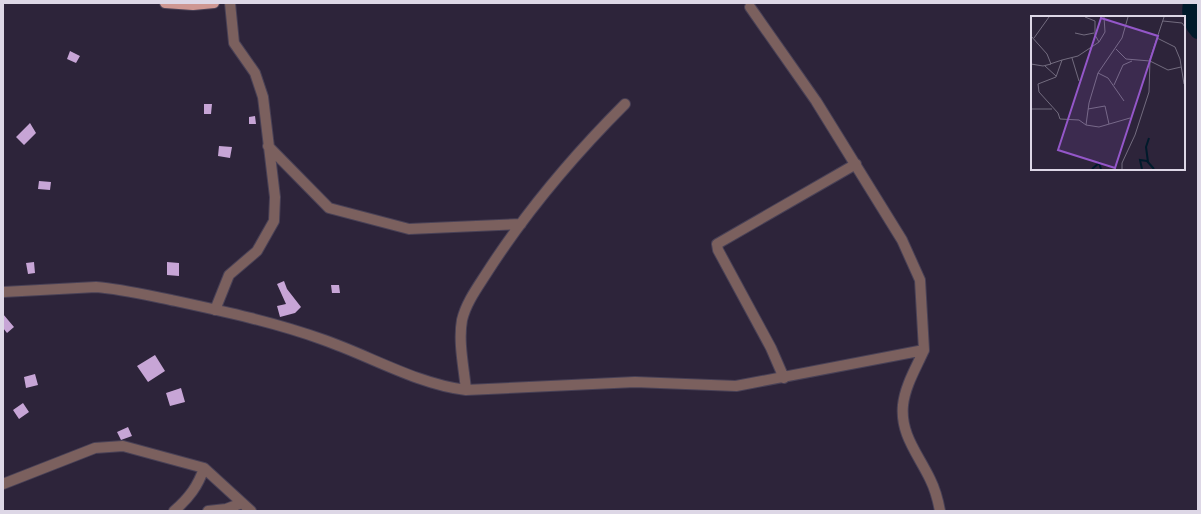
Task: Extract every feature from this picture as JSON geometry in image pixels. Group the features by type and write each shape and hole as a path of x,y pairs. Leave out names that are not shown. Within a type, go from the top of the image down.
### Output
{"main road":[{"path":"165,3 193,5 214,3"}],"street":[{"path":"215,310 229,275 257,251 274,221 275,197 263,97 254,73 234,43 230,3"},
{"path":"750,7 816,101 856,164 902,240 916,269 922,294 924,350 907,387 903,404 903,423 907,438 931,479 940,511"},
{"path":"466,390 462,347 462,320 473,294 497,256 522,224 594,135 625,104"},
{"path":"268,146 329,208 409,228 522,224"},
{"path":"784,378 771,348 718,250 717,244 856,164"},
{"path":"3,292 96,287 111,288 215,310 262,321 322,339 425,381 446,388 466,390 557,384 635,382 736,386 924,350"},
{"path":"3,484 95,448 123,446 204,468 251,511"},
{"path":"174,511 187,500 194,490 204,468"},
{"path":"208,511 226,509 242,503"}],"building":[{"path":"70,51 80,56 76,63 67,59"},
{"path":"204,104 212,104 211,114 204,114"},
{"path":"255,116 256,124 249,124 249,117"},
{"path":"30,123 36,133 24,145 16,137"},
{"path":"219,146 232,147 230,158 218,156"},
{"path":"39,181 51,182 50,190 38,189"},
{"path":"34,262 35,273 28,274 26,263"},
{"path":"167,262 179,263 179,276 167,275"},
{"path":"284,281 287,289 301,307 295,313 280,317 277,306 286,304 277,284"},
{"path":"331,285 339,285 340,293 332,293"},
{"path":"3,314 14,327 7,333 3,328"},
{"path":"155,355 165,371 148,382 137,366"},
{"path":"35,374 38,385 26,388 24,377"},
{"path":"181,388 185,402 170,406 166,393"},
{"path":"23,403 29,412 19,419 13,410"},
{"path":"128,427 132,436 121,440 117,432"}],"waterway":[{"path":"1191,3 1191,18 1193,25 1198,31"}]}
